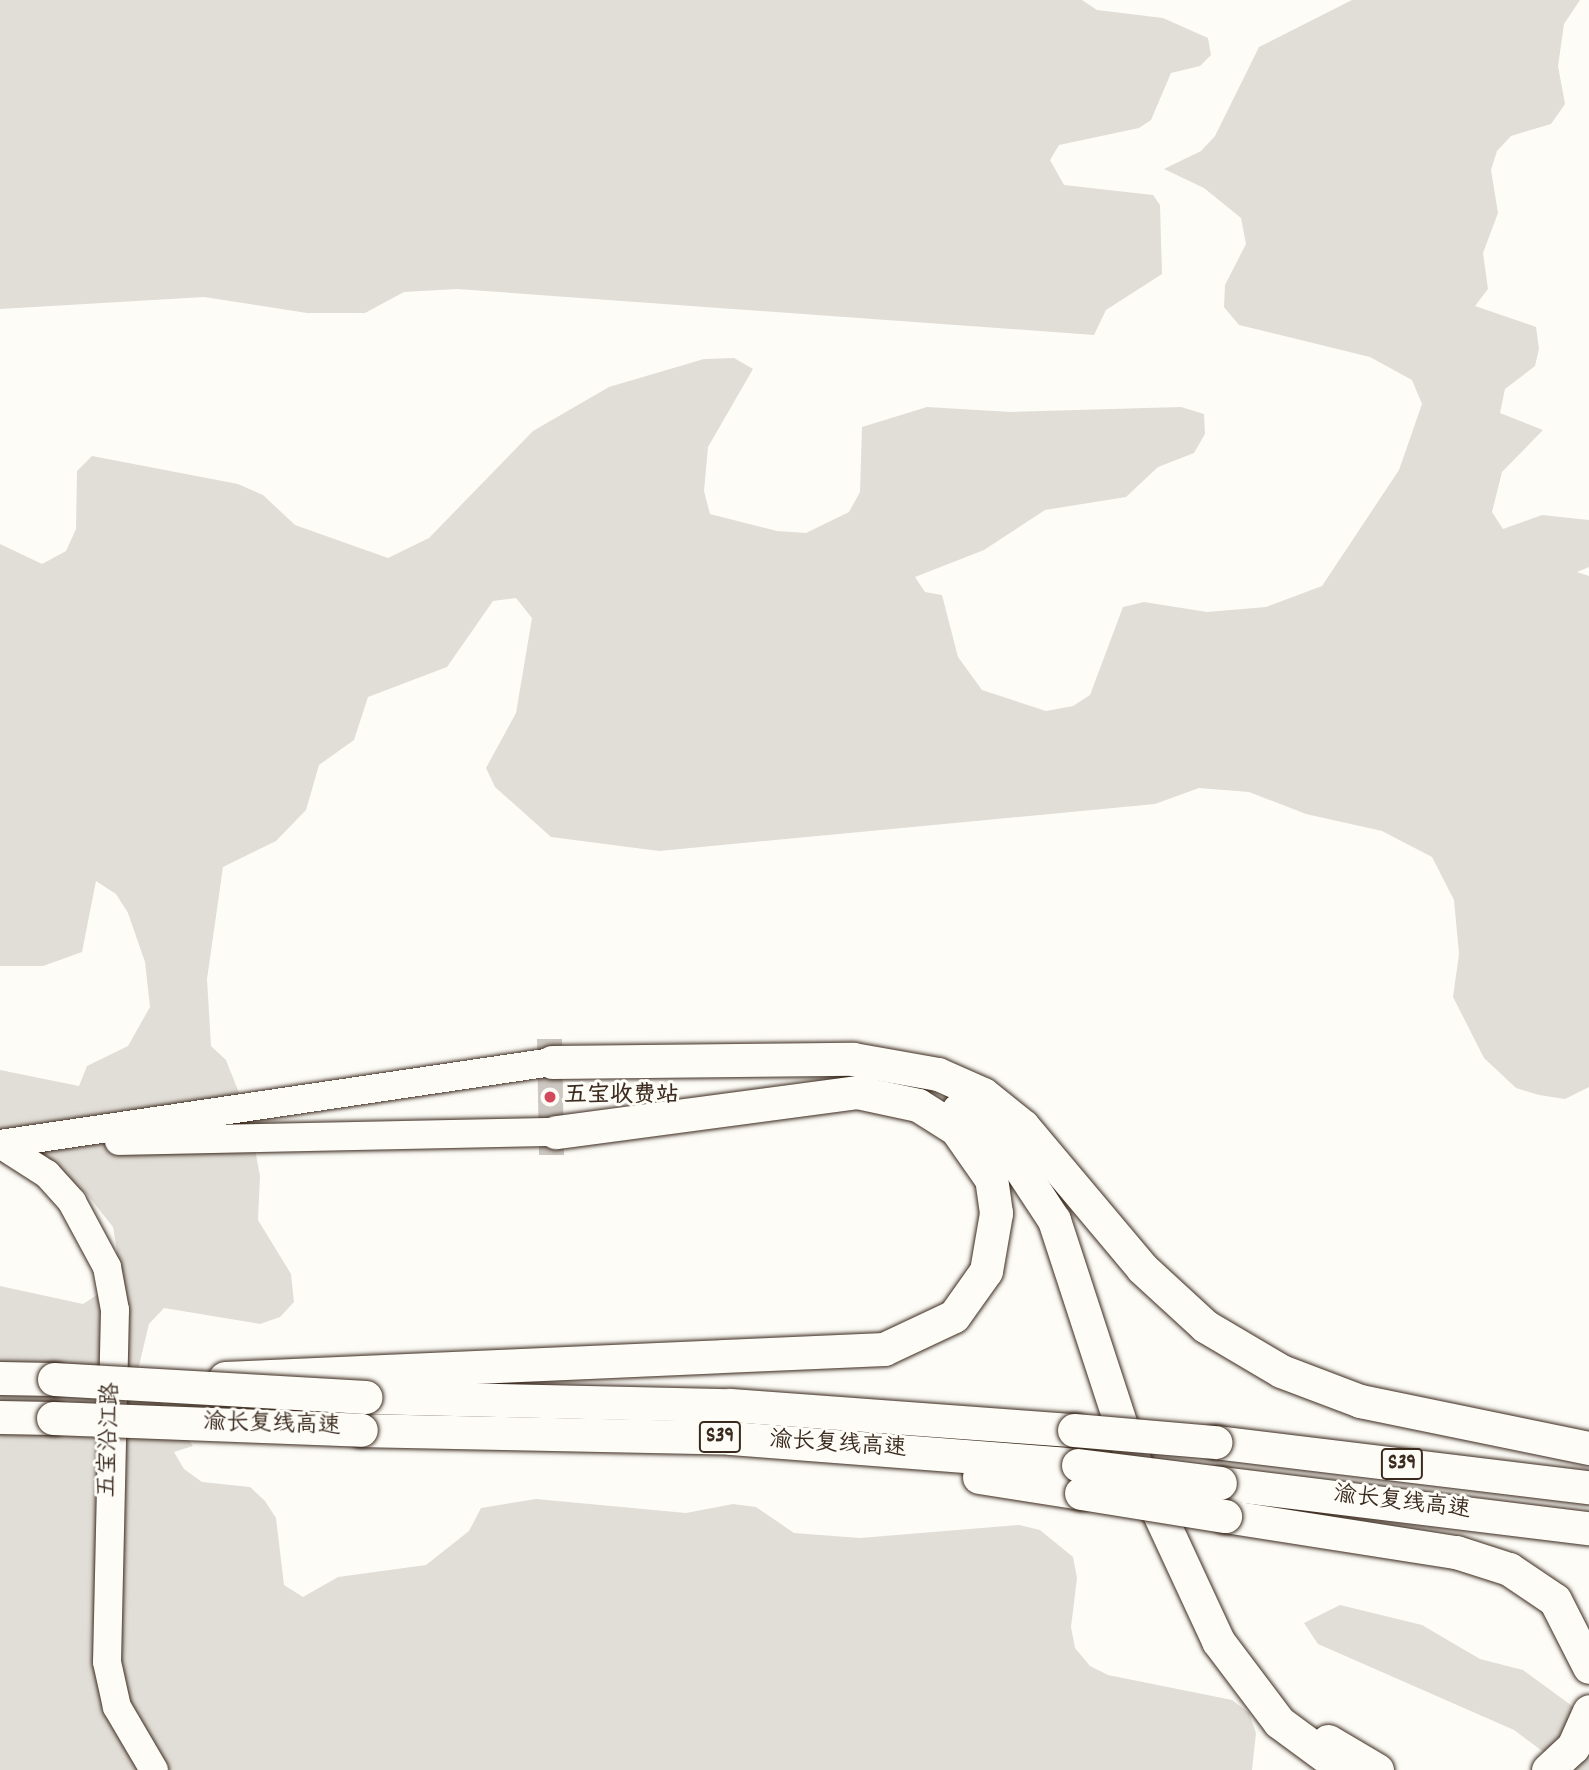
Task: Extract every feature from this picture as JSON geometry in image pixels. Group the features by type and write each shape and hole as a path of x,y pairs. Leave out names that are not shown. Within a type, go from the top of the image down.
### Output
{"highway":[{"path":"552,1062 853,1059 938,1074 983,1094 1023,1126 1142,1268 1205,1326 1281,1371 1360,1401 1589,1448"},
{"path":"938,1074 1014,1134 1045,1172 1067,1216 1144,1451 1231,1634 1288,1709 1377,1770"},
{"path":"556,1132 857,1092 923,1096 969,1115 1034,1180 1054,1220 1129,1448 1218,1642 1279,1722 1345,1770"},
{"path":"366,1382 825,1355 884,1349 931,1331 954,1316 986,1271 996,1213 991,1179 976,1150 938,1114 857,1092"},
{"name":"渝长复线高速","path":"0,1378 366,1382 730,1405 1215,1442 1589,1487"},
{"name":"渝长复线高速","path":"0,1417 361,1430 731,1438 1080,1479 1220,1483 1589,1528"},
{"path":"1080,1479 1225,1516 1456,1552 1509,1569 1555,1600 1589,1667"},
{"path":"1548,1770 1573,1746 1589,1711"}],"main road":[{"path":"0,1144 552,1062"},
{"path":"0,1144 556,1132"},
{"name":"五宝沿江路","path":"0,1144 47,1174 72,1202 107,1267 115,1310 107,1662 117,1707 154,1770"}],"shaded area":[{"path":"0,0 1082,0 1097,10 1163,18 1208,38 1211,55 1200,66 1171,73 1151,120 1139,128 1059,145 1050,160 1064,185 1153,195 1160,205 1162,274 1106,310 1094,335 457,289 404,292 365,313 307,313 204,297 0,309"},
{"path":"1352,0 1580,0 1564,24 1558,66 1565,104 1551,124 1511,136 1497,151 1491,170 1498,213 1483,253 1488,289 1475,306 1536,327 1539,349 1535,366 1505,389 1500,413 1543,430 1502,472 1492,512 1503,529 1542,515 1589,520 1589,567 1577,572 1589,576 1589,1087 1565,1099 1539,1095 1516,1088 1484,1058 1453,997 1459,954 1454,900 1432,857 1382,831 1306,814 1249,792 1199,788 1155,804 659,851 551,837 495,787 486,768 516,713 532,618 516,598 493,601 447,667 368,697 354,740 319,765 306,810 276,841 223,867 207,979 211,1046 226,1060 249,1118 260,1176 258,1220 291,1274 294,1302 280,1317 260,1324 164,1308 149,1324 138,1370 193,1446 174,1452 184,1469 202,1482 250,1487 265,1501 276,1518 284,1585 303,1597 338,1577 426,1565 469,1531 481,1508 536,1499 686,1513 733,1504 756,1507 794,1533 860,1538 1019,1525 1040,1530 1073,1557 1077,1578 1071,1627 1075,1648 1090,1666 1108,1675 1232,1700 1249,1713 1256,1733 1252,1770 0,1770 0,1286 83,1304 100,1293 117,1251 113,1227 86,1193 65,1180 0,1162 0,1070 79,1086 87,1066 128,1046 150,1007 145,962 128,913 116,894 96,881 82,952 43,966 0,966 0,544 42,564 66,551 76,529 77,471 92,456 238,484 263,495 295,525 388,558 429,538 533,431 609,387 704,359 734,358 753,369 708,447 704,491 710,514 777,531 806,533 849,512 860,492 862,427 927,407 1011,412 1181,407 1204,414 1205,434 1194,453 1158,467 1126,497 1045,510 984,550 915,577 925,592 942,595 958,657 982,690 1046,711 1073,706 1090,695 1123,607 1144,602 1207,612 1266,607 1322,586 1399,470 1422,404 1412,380 1370,357 1239,325 1224,307 1225,285 1246,244 1241,218 1204,188 1164,169 1201,151 1215,136 1259,47"},
{"path":"1340,1605 1422,1625 1480,1659 1523,1670 1575,1708 1589,1734 1589,1770 1547,1770 1549,1756 1514,1730 1318,1644 1304,1623"}],"building":[{"name":"五宝收费站","path":"537,1039 562,1039 564,1155 539,1155"}],"place":[{"name":"五宝收费站","path":"550,1097"}]}
